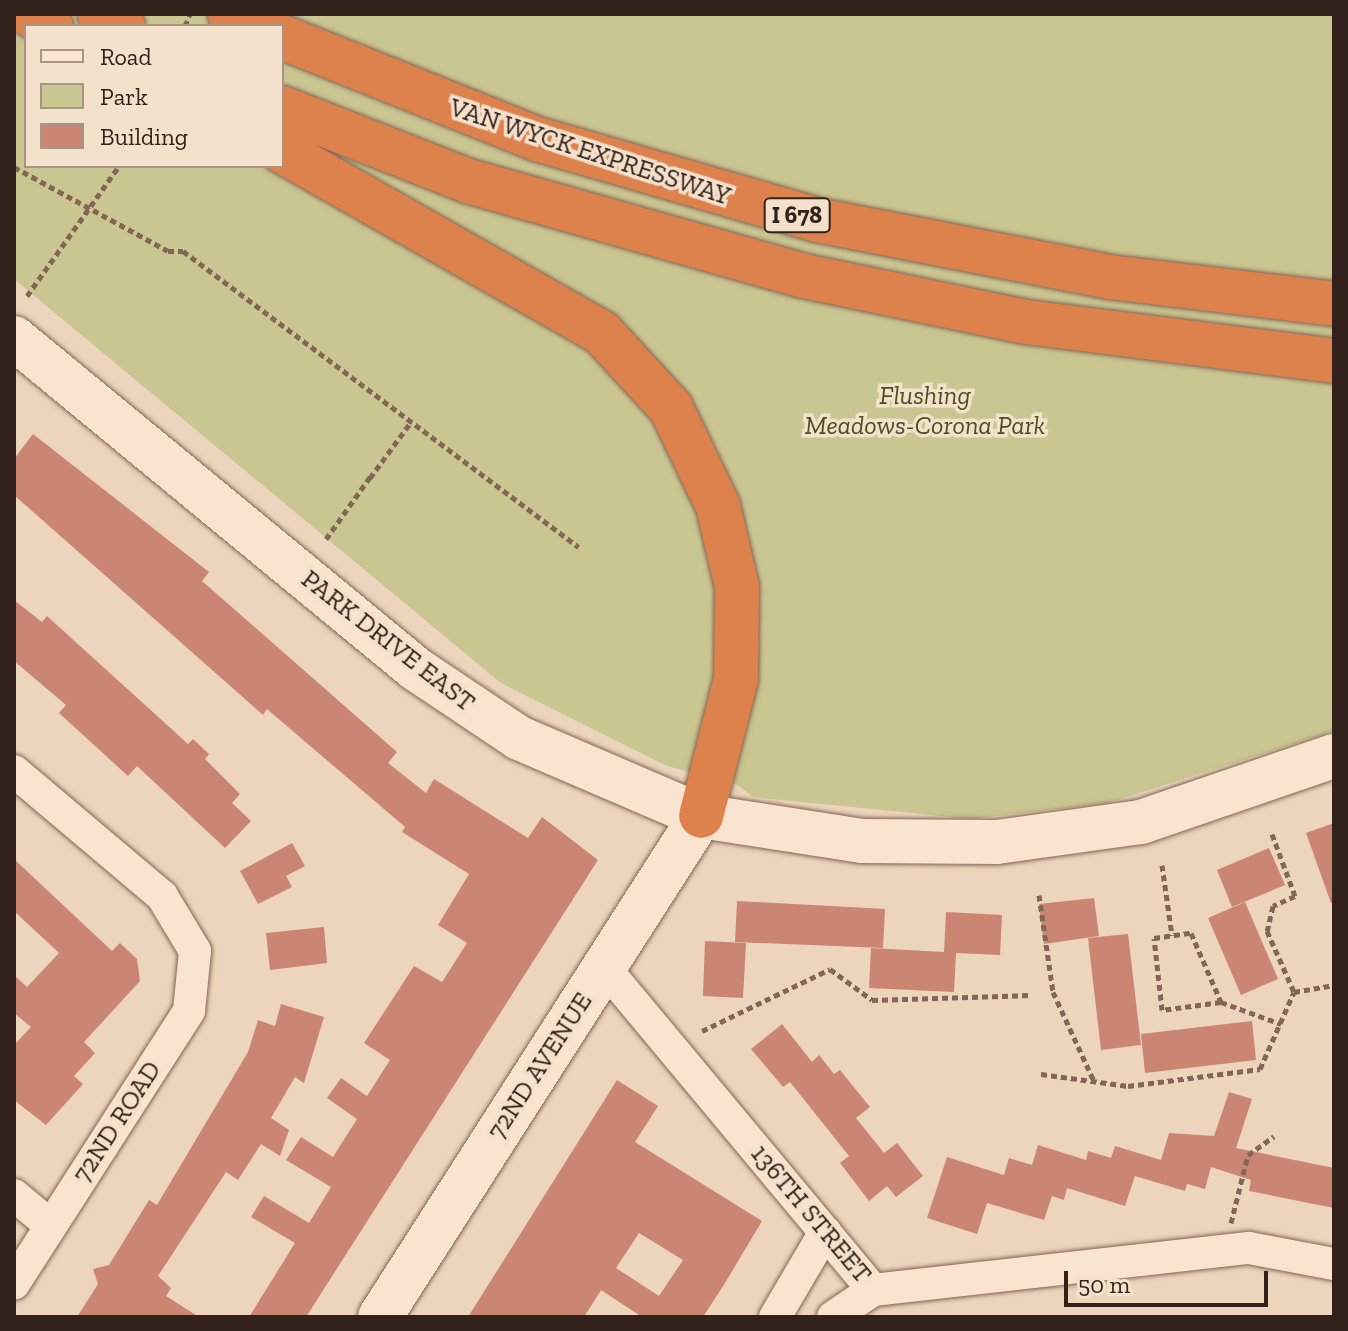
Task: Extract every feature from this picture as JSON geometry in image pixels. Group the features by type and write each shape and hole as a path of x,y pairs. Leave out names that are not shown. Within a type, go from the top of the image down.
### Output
{"highway":[{"path":"29,14 47,24"},
{"path":"100,14 119,24"},
{"path":"230,14 252,24"},
{"name":"VAN WYCK EXPRESSWAY","path":"284,38 537,139 817,220 1109,277 1334,304"},
{"name":"I 678","path":"284,109 468,181 804,276 1027,322 1334,361"},
{"path":"284,152 579,317 650,379 671,408 718,506 737,587 736,679 701,816"}],"street":[{"name":"PARK DRIVE EAST","path":"14,338 416,669 519,738 701,816 862,841 997,842 1141,822 1334,756"},
{"name":"72ND ROAD","path":"14,771 162,896 195,951 189,1011 14,1284"},
{"name":"72ND AVENUE","path":"380,1317 701,816"},
{"name":"136TH STREET","path":"604,967 873,1290 1249,1248 1334,1264"},
{"path":"14,1195 51,1226"},
{"path":"775,1317 825,1232"},
{"path":"833,1317 873,1290"}],"path":[{"path":"14,167 168,251 183,251 578,547"},
{"path":"27,296 111,184 118,168"},
{"path":"326,539 411,422"},
{"path":"1041,1074 1128,1086 1260,1069 1294,992 1267,931 1273,906 1295,896 1272,834"},
{"path":"1162,865 1172,935"},
{"path":"1039,895 1053,992 1094,1081"},
{"path":"1221,1002 1191,933 1154,938 1162,1010 1221,1002 1281,1024"},
{"path":"702,1031 830,969 872,1000 1030,995"},
{"path":"1294,992 1334,985"},
{"path":"1231,1224 1248,1155 1274,1136"}],"green space":[{"name":"Flushing Meadows-Corona Park","path":"14,14 1334,14 1334,731 1108,803 971,819 753,797 736,784 667,766 501,683 14,279"}],"building":[{"path":"33,434 209,572 202,581 397,752 388,763 426,793 434,779 528,838 542,817 598,860 306,1317 249,1317 295,1243 251,1217 264,1196 309,1223 331,1187 286,1160 301,1137 333,1157 357,1119 327,1098 341,1078 367,1096 390,1060 364,1043 414,966 442,982 467,943 438,925 469,874 402,832 405,827 267,709 263,715 14,495 14,459"},
{"path":"14,600 42,622 47,616 188,744 193,739 209,754 205,759 240,794 232,803 251,821 225,848 137,766 128,776 59,713 66,705 14,661"},
{"path":"1334,823 1334,903 1331,903 1306,833"},
{"path":"292,843 305,866 286,876 292,887 258,904 240,871"},
{"path":"1269,848 1285,885 1232,907 1217,870"},
{"path":"14,859 112,951 120,943 137,959 140,981 84,1042 95,1053 74,1076 83,1084 46,1125 14,1100 14,1045 31,1027 14,1013 14,975 27,987 59,953 14,911"},
{"path":"1094,898 1099,936 1044,944 1039,904"},
{"path":"737,901 885,909 883,948 735,942"},
{"path":"1245,902 1278,979 1241,995 1208,918"},
{"path":"946,912 1002,915 1000,955 956,953 954,992 869,988 871,948 944,952"},
{"path":"324,927 327,963 270,970 266,933"},
{"path":"1128,934 1141,1045 1101,1050 1088,938"},
{"path":"705,941 746,943 743,998 703,996"},
{"path":"281,1004 324,1017 304,1083 295,1077 271,1118 289,1130 280,1156 261,1144 238,1180 226,1172 158,1276 171,1288 166,1296 199,1317 77,1317 98,1284 93,1269 109,1265 149,1200 157,1205 248,1052 258,1020 275,1026"},
{"path":"1252,1021 1256,1060 1145,1073 1141,1034"},
{"path":"782,1024 812,1062 819,1055 834,1074 840,1070 870,1107 856,1118 884,1153 897,1143 923,1176 896,1197 887,1186 869,1201 840,1163 849,1156 790,1082 783,1087 751,1049"},
{"path":"617,1080 658,1106 635,1142 762,1221 703,1317 642,1317 601,1290 584,1317 468,1317","holes":["639,1233 683,1260 659,1296 616,1268"]},
{"path":"1229,1092 1252,1099 1236,1148 1334,1168 1334,1208 1249,1191 1251,1180 1211,1167 1205,1189 1187,1184 1185,1191 1135,1176 1125,1206 1067,1188 1064,1200 1052,1196 1044,1220 987,1203 977,1234 927,1218 947,1157 1004,1175 1009,1158 1032,1165 1038,1145 1086,1160 1088,1151 1111,1158 1115,1146 1161,1160 1169,1133 1214,1136"}]}
